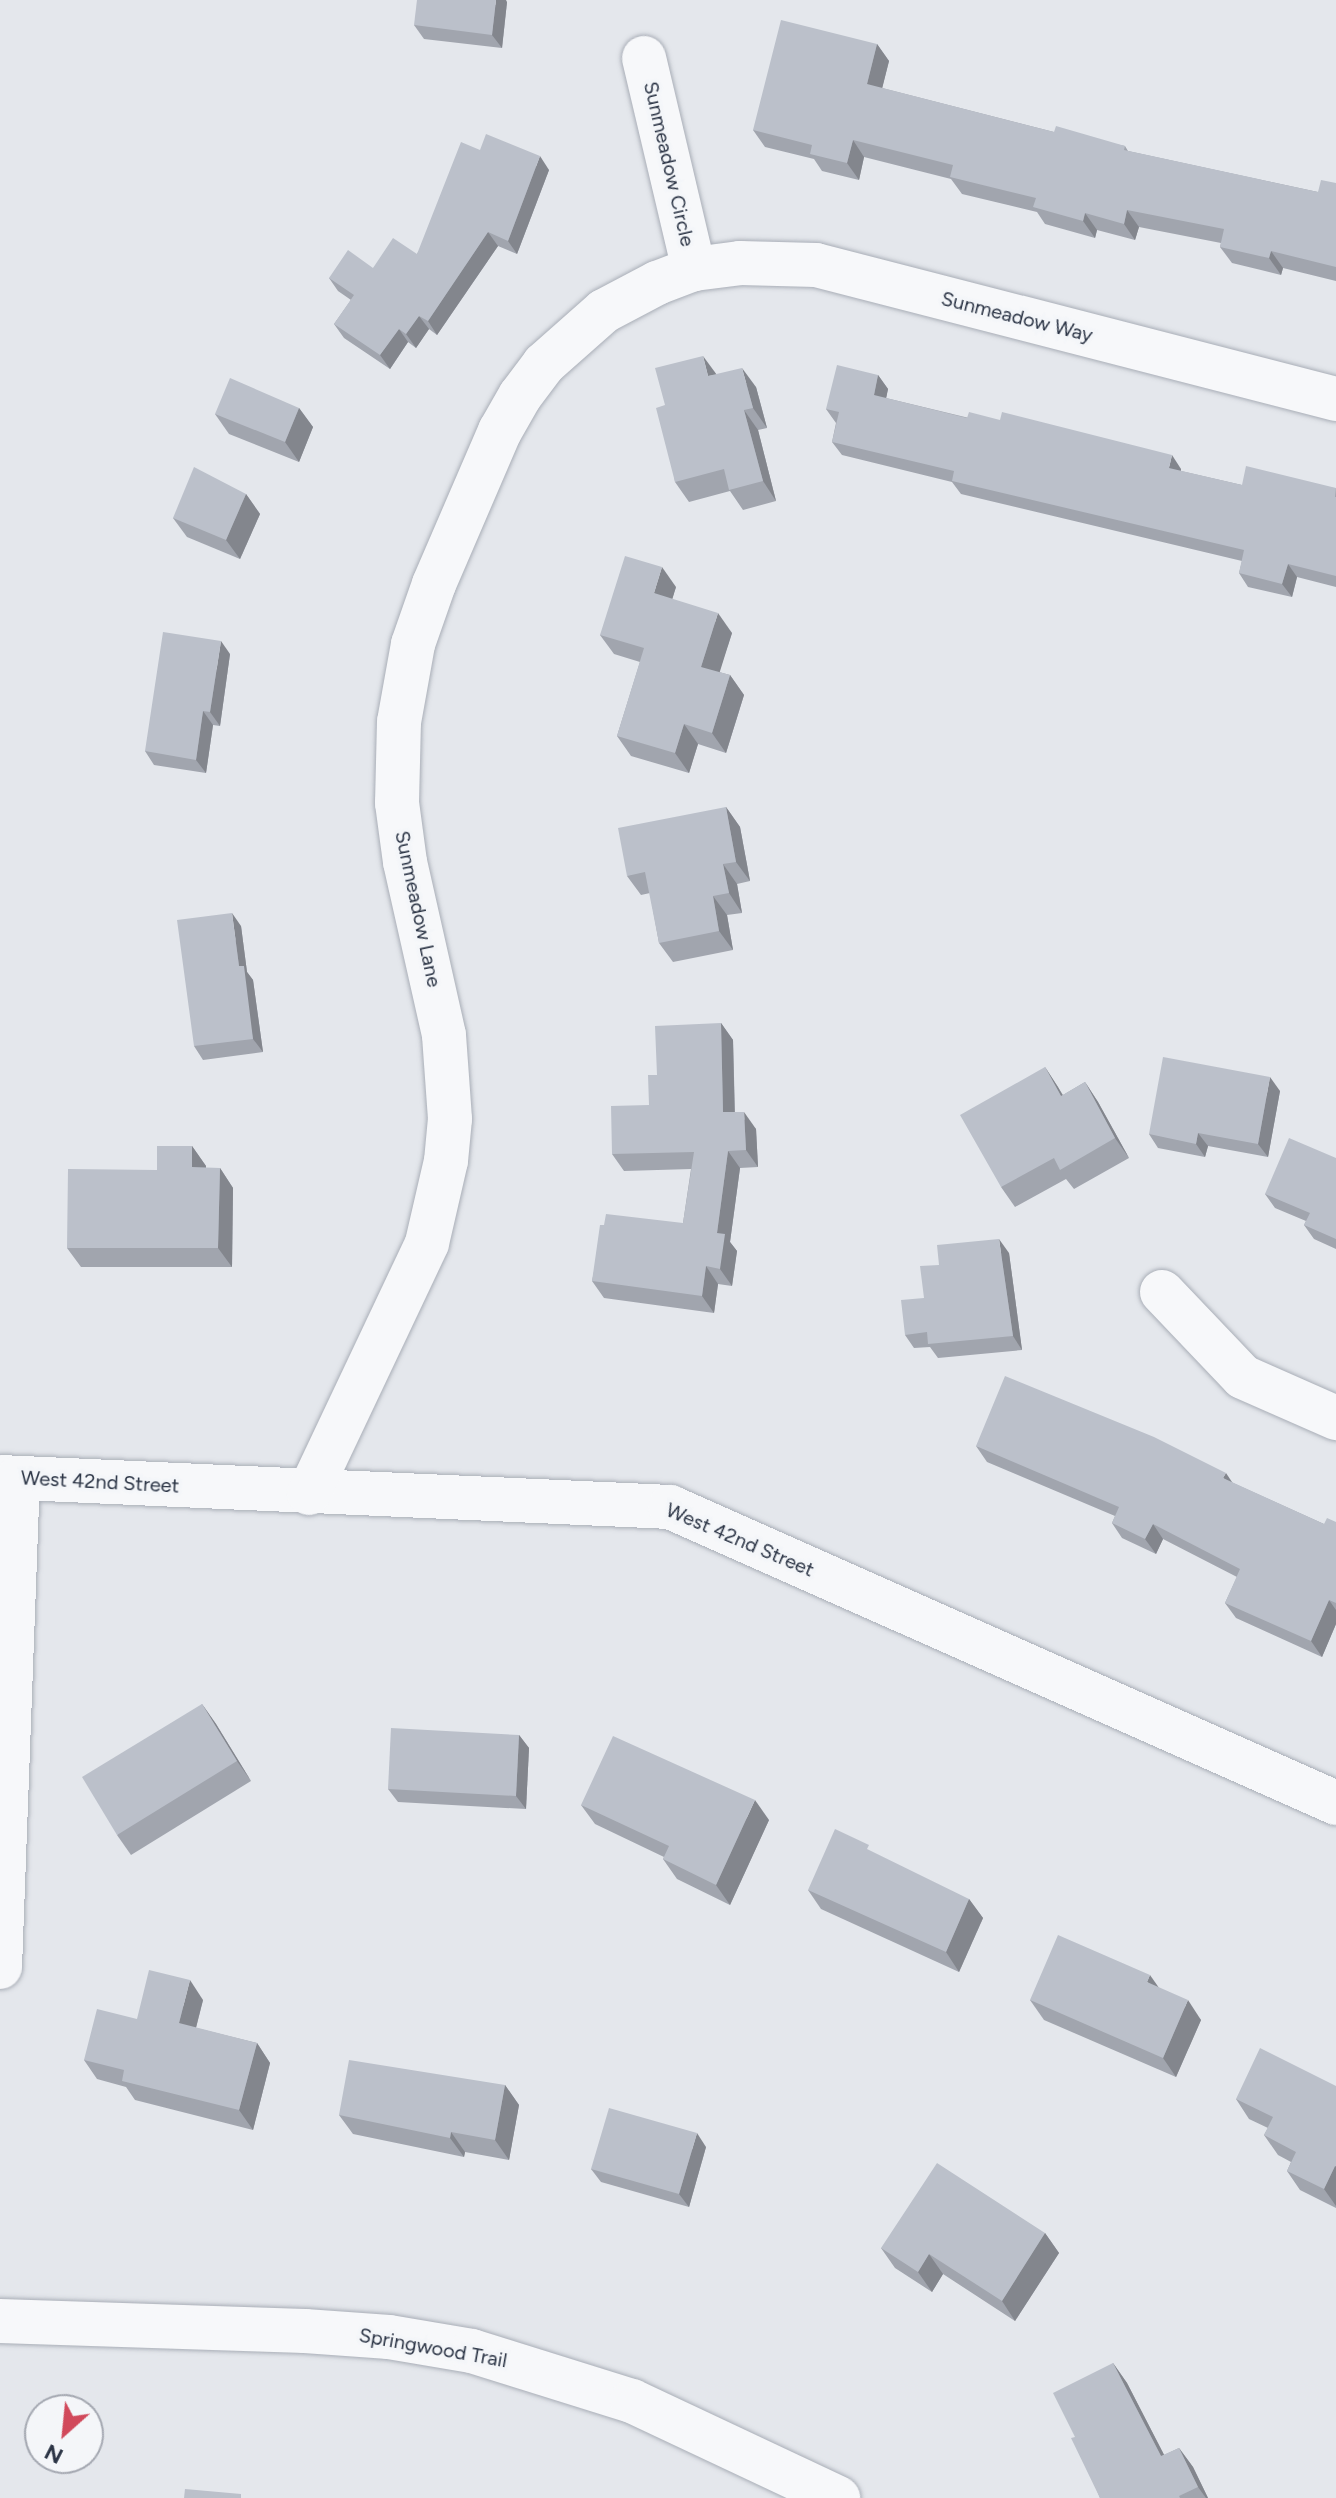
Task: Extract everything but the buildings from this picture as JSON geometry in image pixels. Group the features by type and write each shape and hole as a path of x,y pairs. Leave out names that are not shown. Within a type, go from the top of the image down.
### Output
{"street":[{"name":"Sunmeadow Circle","path":"644,58 694,269"},
{"name":"Sunmeadow Way","path":"694,269 740,263 816,265 1336,399"},
{"name":"Sunmeadow Lane","path":"309,1493 427,1243 446,1161 450,1119 444,1035 405,862 397,803 399,722 413,644 434,584 488,459 510,413 532,380 572,335 604,311 657,283 694,269"},
{"path":"1162,1292 1243,1377 1336,1418"},
{"name":"West 42nd Street","path":"9,1478 670,1507 1336,1803"},
{"path":"0,1967 9,1478"},
{"name":"Springwood Trail","path":"0,2321 305,2331 389,2337 472,2351 632,2401 838,2498"}]}
